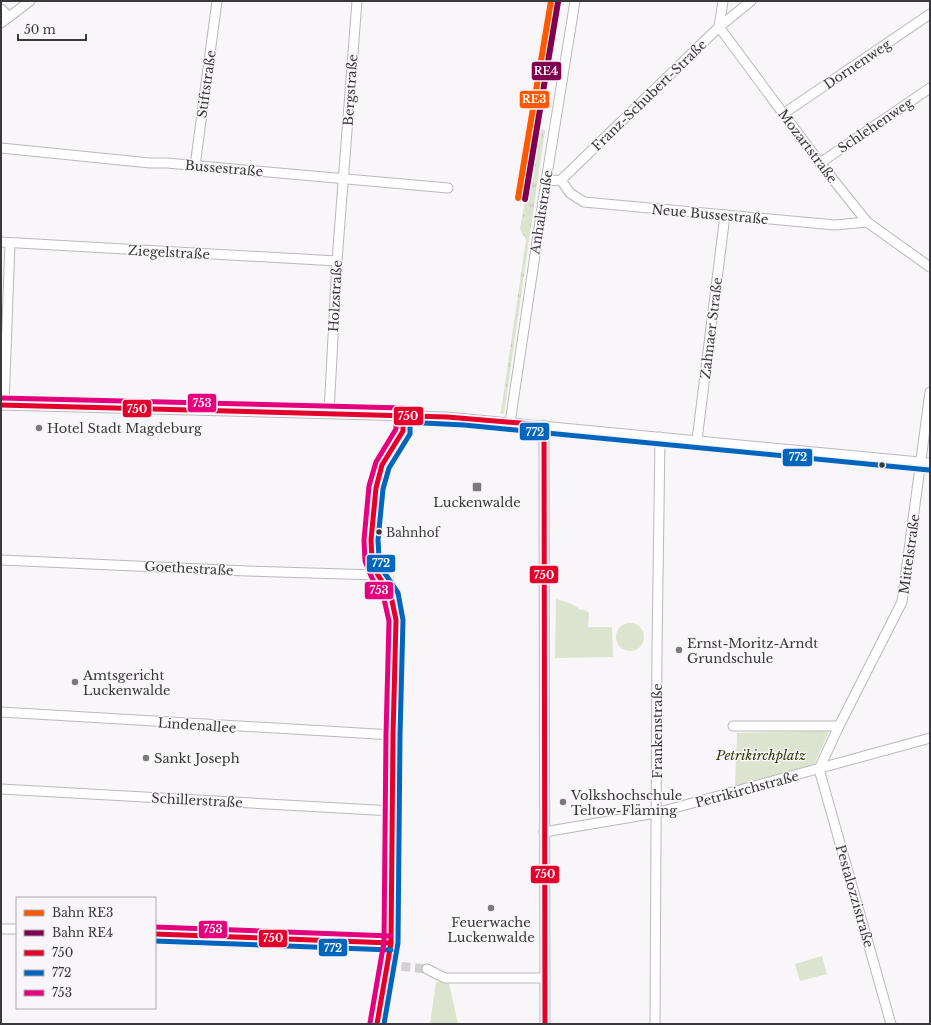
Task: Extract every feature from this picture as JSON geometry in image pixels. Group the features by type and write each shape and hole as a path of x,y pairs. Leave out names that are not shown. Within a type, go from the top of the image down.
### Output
{"street":[{"path":"1,23 30,1"},
{"name":"Stiftstraße","path":"195,166 217,1"},
{"name":"Bergstraße","path":"344,179 357,1"},
{"name":"Anhaltstraße","path":"510,423 546,181 576,1"},
{"path":"719,27 723,1"},
{"name":"Franz-Schubert-Straße","path":"561,180 719,27 751,1"},
{"path":"1,9 9,17"},
{"name":"Dornenweg","path":"783,114 930,14"},
{"name":"Mozartstraße","path":"719,27 820,163 868,222 930,267"},
{"name":"Schlehenweg","path":"820,163 930,88"},
{"name":"Bussestraße","path":"1,148 448,188"},
{"name":"Holzstraße","path":"329,413 337,261 344,179"},
{"path":"546,181 561,180"},
{"name":"Neue Bussestraße","path":"561,180 570,192 584,202 835,225 868,222"},
{"name":"Zahnaer Straße","path":"697,440 726,215"},
{"path":"5,243 3,405 447,417 926,463"},
{"name":"Ziegelstraße","path":"5,243 337,261"},
{"name":"Mittelstraße","path":"819,769 839,726 902,602 926,463 930,392"},
{"path":"377,1024 391,943 394,811 393,735 396,620 391,596 378,575 372,559 371,540 376,488 382,465 403,432 403,415"},
{"path":"544,426 545,1024"},
{"name":"Frankenstraße","path":"655,1024 660,437"},
{"name":"Goethestraße","path":"1,560 262,572 378,575"},
{"name":"Lindenallee","path":"1,712 393,735"},
{"path":"733,726 839,726"},
{"name":"Petrikirchstraße","path":"544,832 656,813 930,738"},
{"name":"Pestalozzistraße","path":"819,769 891,1024"},
{"name":"Schillerstraße","path":"1,789 394,811"},
{"path":"1,929 16,929"},
{"path":"156,934 391,943"},
{"path":"426,969 445,978 545,978"}],"green space":[{"path":"537,128 545,130 504,414 500,413 526,240 520,229"},
{"path":"556,599 570,603 589,613 588,627 612,627 613,657 555,658"},
{"path":"630,623 640,627 644,637 640,647 630,651 620,647 616,637 620,627"},
{"name":"Petrikirchplatz","path":"829,731 814,765 735,786 737,733"},
{"path":"822,956 827,974 800,981 795,964"},
{"path":"436,982 449,983 458,1024 430,1024"}],"tunnel":[{"path":"388,965 427,969"}],"rail line":[{"name":"RE3","path":"518,198 551,1"},
{"name":"RE4","path":"525,199 558,2"}],"transit line":[{"name":"753","path":"1,398 403,408"},
{"name":"750","path":"1,405 447,417 544,425"},
{"name":"753","path":"370,1023 384,942 386,735 389,621 384,599 372,578 365,561 364,540 369,486 376,462 396,429 396,415"},
{"name":"750","path":"377,1024 391,943 393,735 396,620 391,596 378,575 372,559 371,540 376,488 382,465 403,431 403,415"},
{"name":"772","path":"384,1024 398,943 400,735 403,620 398,593 384,572 379,558 378,540 383,489 389,468 410,434 410,415"},
{"name":"772","path":"403,422 464,425 929,470"},
{"name":"750","path":"544,425 545,1024"},
{"name":"753","path":"156,927 391,936"},
{"name":"750","path":"156,934 391,943"},
{"name":"772","path":"156,941 391,950"}],"place":[{"name":"Hotel Stadt Magdeburg","path":"39,428"},
{"name":"Luckenwalde","path":"477,487"},
{"name":"Bahnhof","path":"379,532"},
{"name":"Ernst-Moritz-Arndt Grundschule","path":"679,650"},
{"name":"Amtsgericht Luckenwalde","path":"75,682"},
{"name":"Sankt Joseph","path":"146,758"},
{"name":"Volkshochschule Teltow-Fläming","path":"563,802"},
{"name":"Feuerwache Luckenwalde","path":"491,908"}]}
